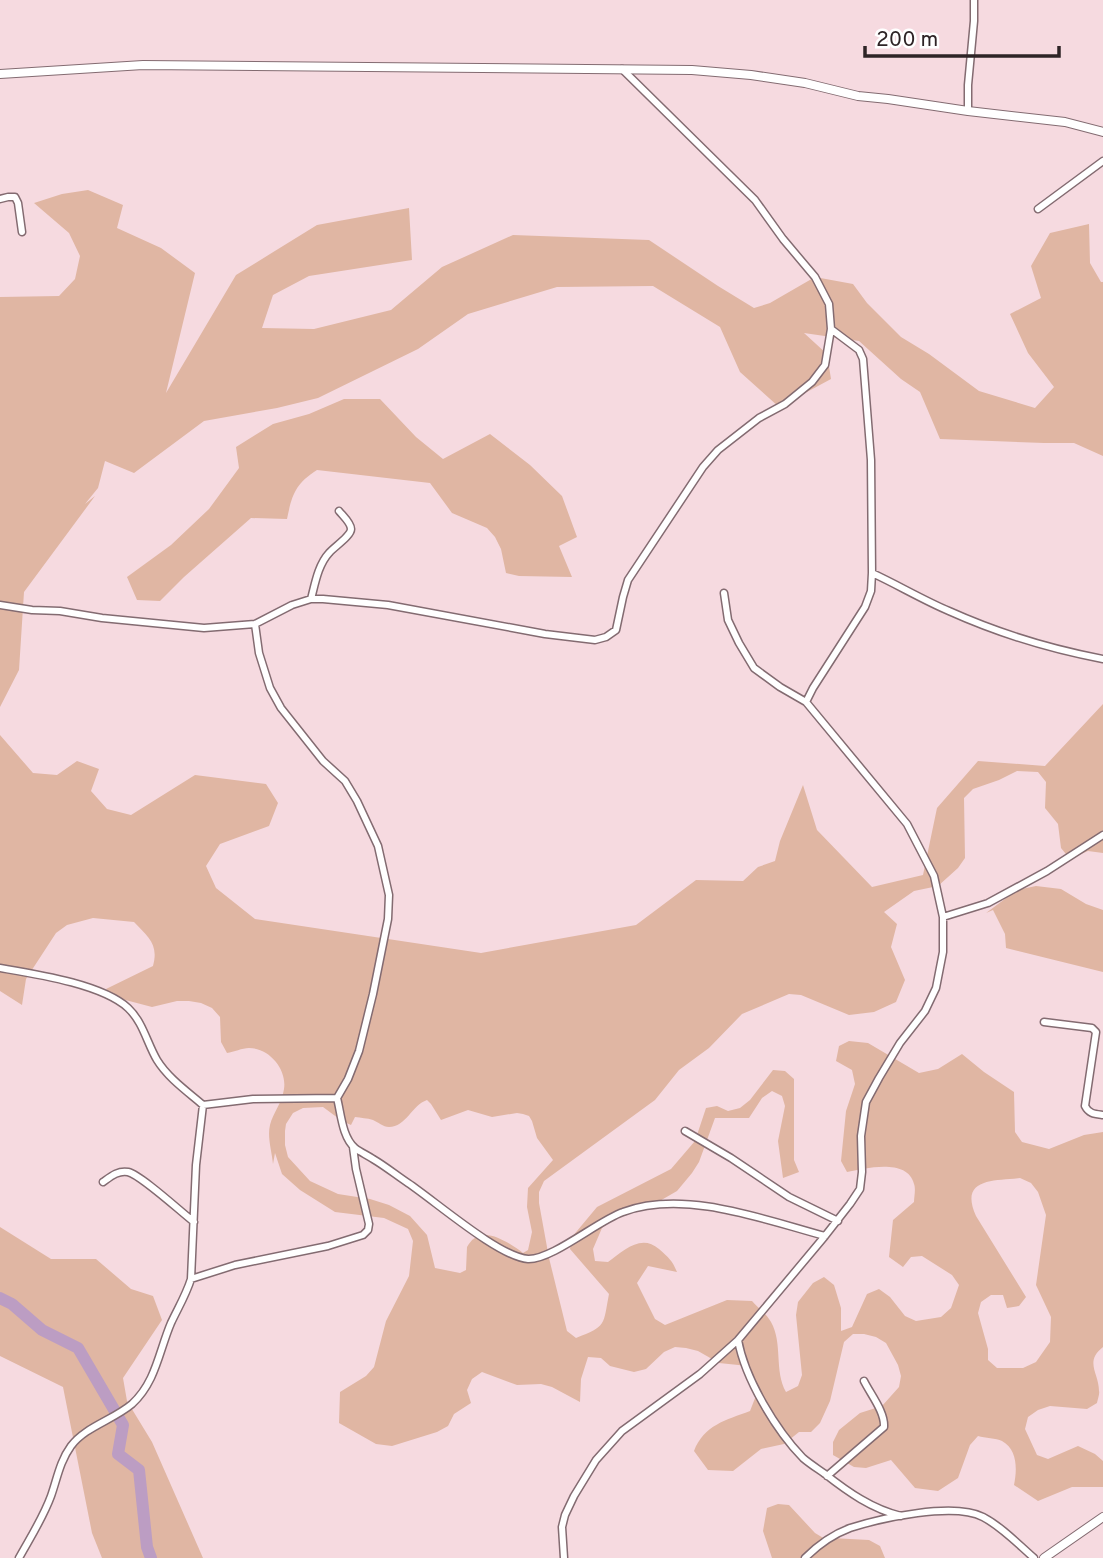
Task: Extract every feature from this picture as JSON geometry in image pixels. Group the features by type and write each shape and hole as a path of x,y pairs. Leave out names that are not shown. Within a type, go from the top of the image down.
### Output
{"street":[{"path":"968,111 974,0"},
{"path":"0,74 143,65 692,70 751,75 805,83 858,96 1065,122 1103,132"},
{"path":"0,605 204,628 255,624 310,599 388,605 545,634 595,640 606,637 615,630 628,580 703,467 735,435 785,404 813,382 825,365 831,329 829,304 816,277 783,239 755,200 622,69"},
{"path":"1038,209 1103,161"},
{"path":"0,199 15,197 22,232"},
{"path":"806,702 865,607 872,573 871,460 863,359 859,350 831,329"},
{"path":"310,599 324,558 349,536 351,530 351,525 339,511"},
{"path":"872,573 947,611 1002,632 1103,659"},
{"path":"564,1558 562,1527 565,1515 596,1460 622,1431 700,1374 738,1340 838,1221 860,1189 861,1136 866,1102 900,1043 925,1011 936,988 943,952 943,917 934,876 907,824 806,702 754,668 728,620 724,593"},
{"path":"191,1279 235,1265 328,1246 363,1235 369,1224 353,1147 346,1134 337,1098 359,1051 373,994 389,895 378,846 357,801 345,781 323,761 281,708 271,688 259,653 255,624"},
{"path":"943,917 988,902 1047,871 1103,835"},
{"path":"0,968 83,987 114,998 130,1010 145,1031 157,1060 176,1082 203,1105 253,1099 337,1098"},
{"path":"1044,1022 1093,1028 1096,1032 1085,1106 1087,1111 1103,1115"},
{"path":"19,1558 38,1524 62,1461 71,1445 82,1435 120,1414 147,1386 172,1321 186,1297 191,1279 196,1166 203,1105"},
{"path":"685,1131 789,1197 838,1221"},
{"path":"353,1147 511,1255 527,1259 551,1252 620,1212 660,1205 692,1204 714,1207 825,1237"},
{"path":"103,1182 117,1172 127,1172 140,1179 194,1222"},
{"path":"738,1340 741,1355 753,1383 776,1425 804,1458 864,1502 902,1516"},
{"path":"723,1354 741,1355"},
{"path":"827,1476 884,1427 882,1414 864,1381"},
{"path":"805,1558 831,1538 849,1529 933,1511 961,1511 982,1517 1034,1558"},
{"path":"1044,1558 1103,1517"}],"shaded area":[{"path":"88,190 123,205 117,228 161,248 195,273 166,393 236,275 317,225 409,208 412,260 309,276 273,295 262,328 314,329 391,310 442,267 513,235 649,240 754,308 770,303 815,277 853,284 867,303 901,337 979,391 1035,408 1054,387 1028,353 1010,314 1041,298 1031,266 1050,233 1089,224 1090,263 1103,282 1103,456 1074,443 940,439 920,392 901,379 859,341 804,333 827,354 831,379 779,407 740,372 720,327 653,286 557,287 468,314 418,349 318,398 204,421 134,473 105,461 98,488 85,504 95,496 24,592 19,670 0,707 0,297 59,296 75,279 80,256 69,233 34,203 62,194"},
{"path":"344,399 380,399 416,437 443,459 490,434 530,465 562,496 577,537 559,546 572,577 519,576 506,573 501,549 495,537 487,528 452,513 430,483 317,470 304,480 296,491 287,519 251,518 160,601 137,600 127,577 171,545 209,509 239,468 236,447 273,424 309,414"},
{"path":"1103,704 1103,853 1088,851 1070,859 1061,848 1058,824 1045,808 1046,782 1038,772 1017,771 973,789 964,798 965,858 958,868 938,886 914,891 884,912 897,924 891,947 905,980 896,1002 874,1012 849,1015 801,995 789,994 742,1014 709,1048 679,1070 655,1100 544,1181 539,1192 549,1258 567,1331 576,1338 602,1323 609,1294 570,1249 572,1237 597,1207 671,1169 695,1141 706,1108 717,1106 728,1111 740,1108 750,1100 773,1070 785,1071 794,1079 794,1160 799,1172 783,1178 778,1141 785,1106 782,1096 772,1091 762,1098 749,1118 715,1118 699,1162 677,1191 651,1206 620,1212 602,1228 593,1249 595,1261 608,1262 639,1243 652,1245 668,1257 677,1272 648,1266 637,1283 655,1319 665,1325 727,1300 752,1301 767,1316 775,1330 780,1375 786,1392 798,1386 802,1375 796,1315 798,1302 813,1283 824,1277 834,1285 841,1308 841,1331 852,1327 867,1294 879,1289 890,1297 905,1316 916,1321 941,1317 951,1308 959,1285 952,1275 922,1256 911,1257 903,1267 889,1257 893,1220 914,1202 915,1186 904,1171 885,1167 847,1172 841,1161 846,1111 855,1084 852,1070 836,1061 839,1046 849,1041 868,1043 919,1073 938,1069 962,1054 1014,1092 1015,1132 1022,1142 1049,1149 1084,1135 1103,1132 1103,1347 1097,1352 1093,1363 1099,1392 1097,1403 1087,1409 1050,1406 1038,1410 1028,1417 1025,1429 1037,1455 1048,1459 1078,1446 1095,1454 1103,1461 1103,1487 1072,1487 1038,1501 1014,1485 1014,1455 1007,1445 997,1439 978,1436 970,1445 958,1478 938,1491 915,1488 891,1460 866,1468 854,1467 833,1455 833,1442 839,1430 860,1413 882,1406 899,1387 901,1376 898,1365 886,1343 864,1334 853,1334 844,1342 830,1401 820,1423 811,1432 799,1432 784,1444 761,1449 733,1471 708,1470 694,1451 710,1429 750,1411 759,1388 748,1366 719,1363 698,1351 675,1347 664,1352 646,1369 634,1372 610,1366 601,1358 588,1357 581,1379 580,1402 552,1387 541,1384 517,1385 482,1372 472,1379 467,1390 471,1403 454,1414 448,1426 392,1446 376,1444 339,1423 340,1392 366,1376 374,1367 386,1321 409,1276 413,1241 408,1229 384,1218 335,1212 300,1190 282,1174 275,1153 273,1164 269,1130 284,1089 283,1075 276,1061 257,1049 246,1048 227,1053 221,1042 220,1017 212,1008 201,1003 177,1001 152,1007 114,997 106,989 153,966 153,946 134,922 93,918 67,925 56,933 26,979 22,1005 0,991 0,735 33,773 57,775 77,761 99,769 91,791 107,809 131,815 195,775 266,784 278,803 269,826 220,844 206,866 216,888 255,919 481,953 636,925 696,880 743,881 758,867 775,861 780,841 803,785 817,830 872,887 923,875 937,808 978,761 1045,766","holes":["427,1100 441,1120 468,1110 492,1117 517,1113 529,1116 537,1138 553,1160 528,1188 527,1207 532,1232 528,1250 523,1253 500,1239 481,1235 467,1247 466,1270 460,1273 435,1268 427,1235 410,1216 389,1205 338,1194 310,1181 288,1157 285,1145 286,1124 293,1113 303,1108 323,1107 351,1125 355,1117 371,1119 389,1127 405,1120 417,1106","1020,1178 1031,1183 1038,1192 1046,1215 1036,1285 1051,1317 1050,1342 1036,1362 1023,1368 997,1368 988,1360 988,1349 978,1313 981,1302 991,1295 1003,1295 1007,1308 1019,1306 1026,1297 976,1216 972,1194 975,1188 990,1181"]},
{"path":"1036,886 1061,889 1086,904 1103,910 1103,972 1006,948 1005,934 993,910 986,913 1017,890"},
{"path":"0,1227 51,1259 96,1259 131,1289 153,1296 162,1320 123,1378 127,1401 152,1442 203,1558 102,1558 92,1533 63,1387 0,1356"},
{"path":"778,1504 789,1505 815,1533 825,1539 869,1540 880,1546 885,1558 772,1558 763,1531 767,1508"}],"waterway":[{"path":"0,1298 12,1304 42,1330 78,1348 123,1425 118,1454 139,1470 147,1547 151,1558"}]}
